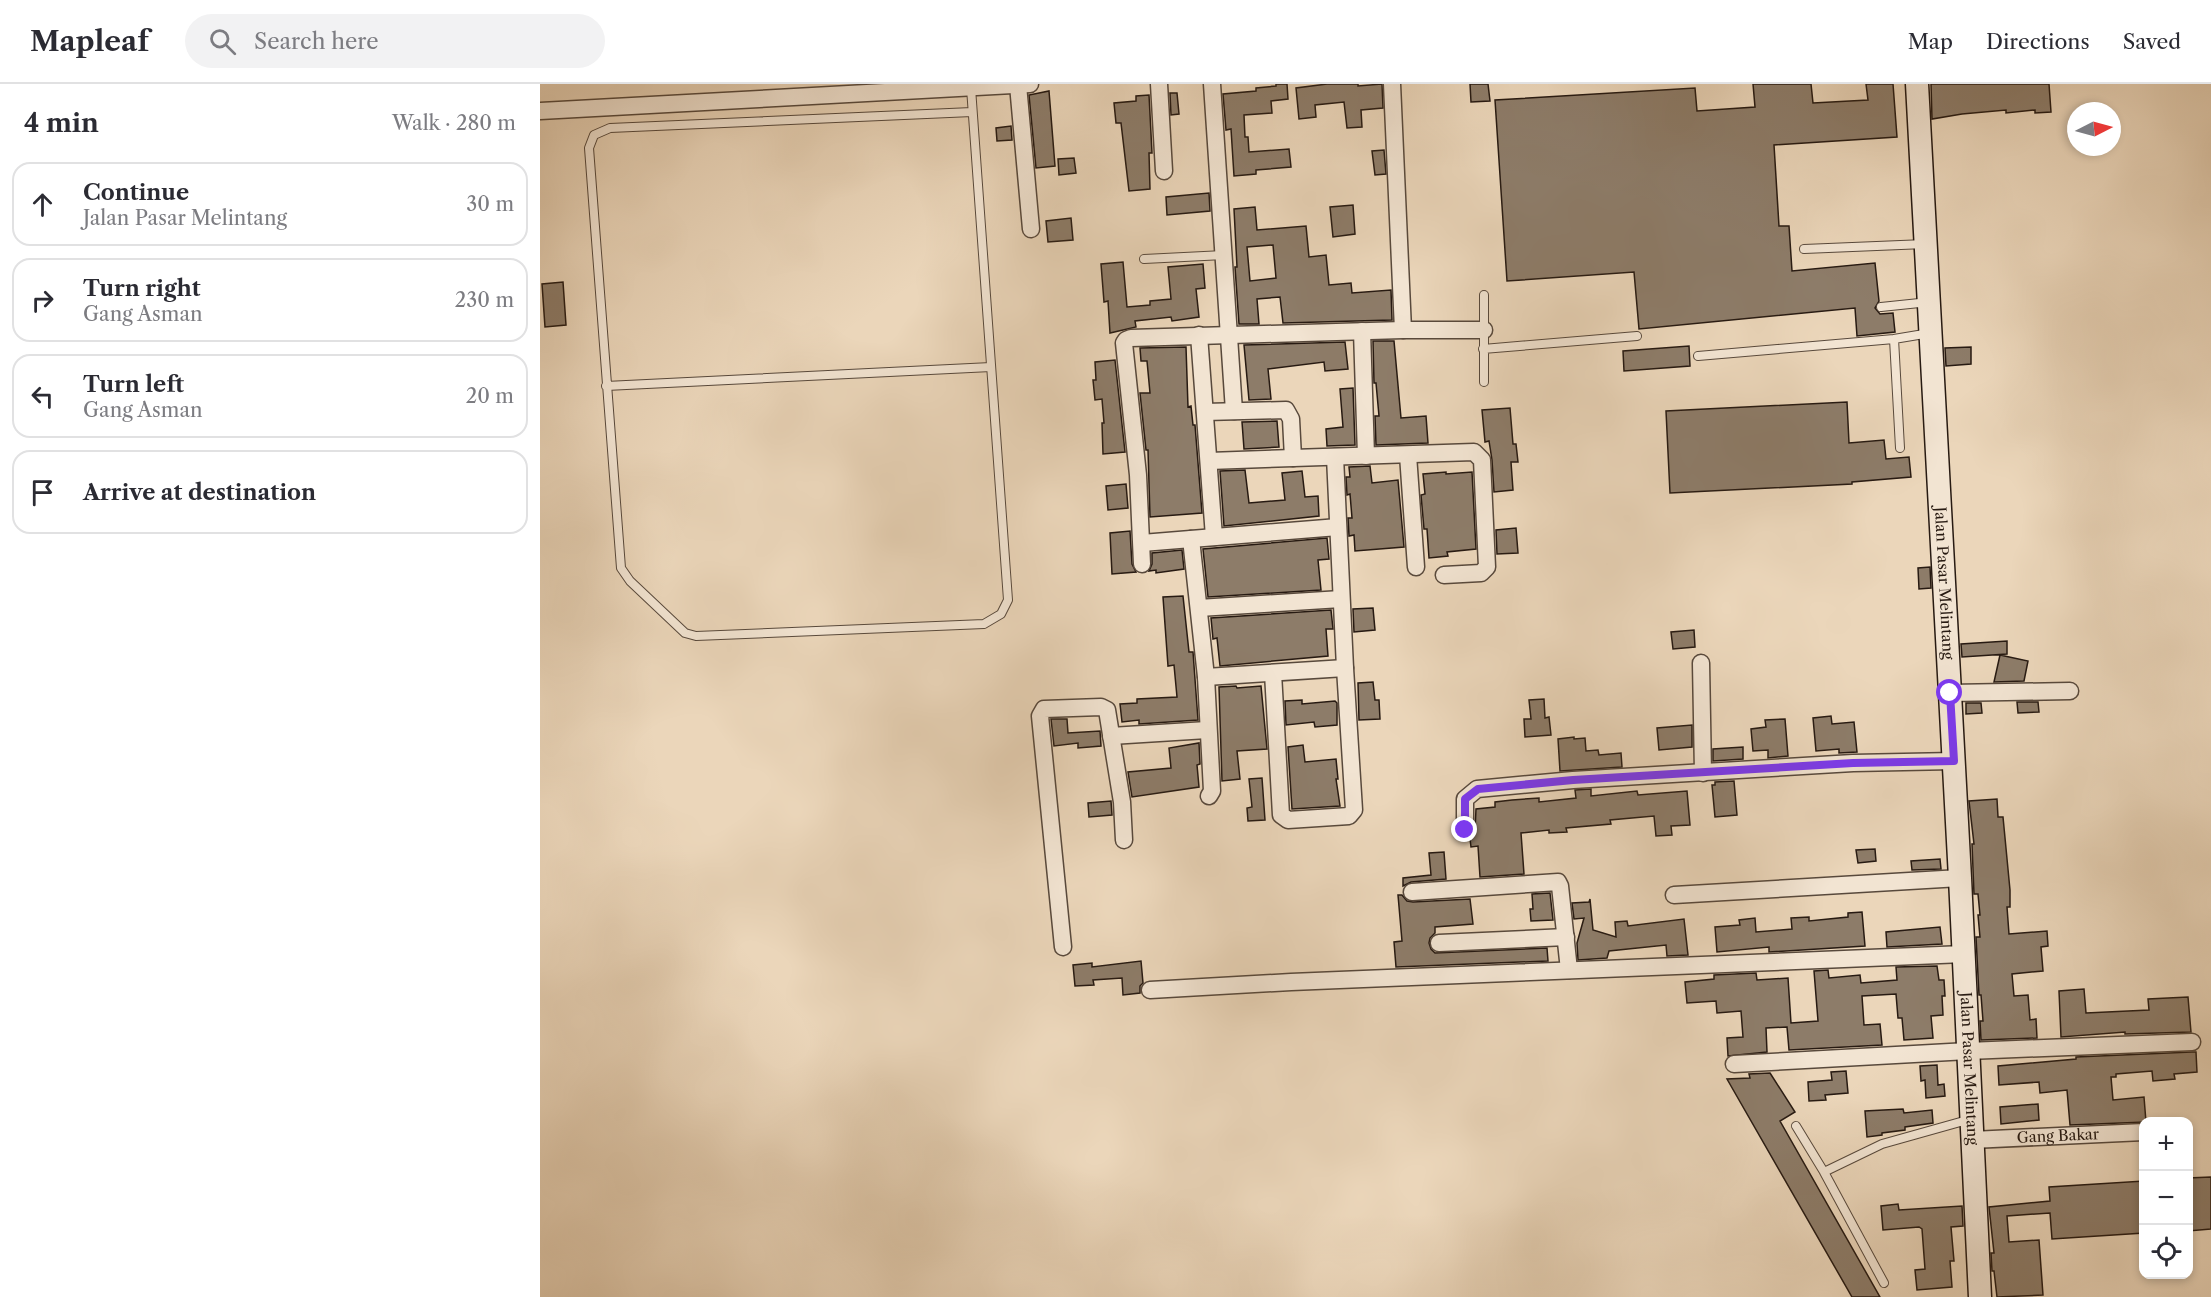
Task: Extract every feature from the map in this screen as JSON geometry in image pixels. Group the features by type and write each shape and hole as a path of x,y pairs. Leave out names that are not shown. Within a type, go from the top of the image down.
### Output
{"street":[{"path":"540,111 1030,84"},
{"path":"1159,84 1164,171"},
{"path":"1212,84 1234,411"},
{"path":"1392,84 1403,330"},
{"name":"Jalan Pasar Melintang","path":"1917,84 1954,761 1980,1297"},
{"path":"1018,85 1031,229"},
{"path":"1142,564 1125,341 1131,338 1199,335 1484,330"},
{"path":"1362,331 1366,456"},
{"path":"1199,335 1214,537"},
{"path":"1205,412 1286,410 1291,419 1293,458"},
{"path":"1209,461 1474,452 1482,460 1487,567 1481,573 1444,574"},
{"path":"1408,455 1416,567"},
{"path":"1273,673 1281,815 1288,820 1349,816 1354,810 1344,668 1335,457"},
{"path":"1142,543 1338,527"},
{"path":"1191,539 1206,677 1212,791 1209,796"},
{"path":"1199,608 1341,599"},
{"path":"1701,663 1703,773"},
{"path":"1206,677 1344,668"},
{"path":"1950,693 2070,691"},
{"path":"1063,947 1040,712 1044,709 1104,707 1108,713 1122,802 1124,840"},
{"path":"1111,736 1207,730"},
{"path":"1465,830 1465,799 1478,789 1573,780 1853,763 1954,761"},
{"path":"1674,895 1960,878"},
{"path":"1412,892 1556,882 1560,886 1569,970"},
{"path":"1439,943 1566,937"},
{"path":"1150,990 1964,954"},
{"path":"1734,1064 2192,1042"},
{"name":"Gang Bakar","path":"1972,1130 2139,1132"}],"lane":[{"path":"971,88 1008,600 1001,614 984,624 696,636 685,633 630,581 621,568 589,148 594,135 610,128 972,112"},
{"path":"1804,249 1926,243"},
{"path":"1144,259 1224,255"},
{"path":"1484,295 1484,382"},
{"path":"1881,307 1929,302"},
{"path":"1698,356 1894,339 1931,333"},
{"path":"1484,349 1638,336"},
{"path":"1894,339 1900,448"},
{"path":"606,386 991,367"},
{"path":"1796,1126 1824,1172 1884,1283"},
{"path":"1824,1172 1882,1144 1972,1130"}],"building":[{"path":"1276,84 1287,84 1288,99 1271,101 1272,113 1244,115 1245,137 1248,137 1249,152 1289,149 1291,167 1256,170 1256,174 1234,176 1231,129 1226,130 1223,94 1256,91 1256,88 1276,86"},
{"path":"1327,84 1358,84 1358,86 1382,84 1383,108 1361,110 1362,127 1347,128 1344,102 1315,105 1316,117 1299,119 1296,88"},
{"path":"1470,84 1488,84 1490,101 1471,102"},
{"path":"1753,84 1811,84 1813,103 1868,100 1866,84 1893,84 1897,137 1774,145 1779,226 1789,226 1792,271 1875,263 1879,301 1875,308 1880,314 1893,313 1895,332 1857,336 1855,308 1639,329 1634,272 1507,281 1495,100 1695,88 1697,111 1755,107"},
{"path":"1931,84 2049,84 2051,112 2035,113 2035,110 2006,113 2006,110 1932,119"},
{"path":"1049,91 1055,166 1036,168 1029,95"},
{"path":"1170,93 1177,93 1179,114 1171,115"},
{"path":"1149,95 1152,153 1149,153 1150,189 1129,191 1121,123 1116,123 1114,103 1136,101 1136,96"},
{"path":"1011,126 1012,140 997,141 996,128"},
{"path":"1384,150 1386,174 1375,175 1372,151"},
{"path":"1074,158 1076,173 1059,175 1058,159"},
{"path":"1209,193 1210,211 1167,215 1166,197"},
{"path":"1353,205 1355,234 1333,237 1330,207"},
{"path":"1255,207 1257,230 1306,226 1309,257 1326,255 1329,285 1351,283 1352,293 1391,290 1392,320 1283,323 1280,297 1257,299 1259,324 1239,324 1234,209","holes":["1273,245 1276,278 1250,281 1247,247"]},
{"path":"1071,218 1073,240 1048,242 1046,221"},
{"path":"1123,262 1127,307 1150,305 1150,301 1171,299 1168,267 1203,264 1205,288 1196,289 1199,317 1172,321 1171,317 1135,321 1136,327 1110,333 1108,301 1104,302 1101,264"},
{"path":"563,282 566,325 545,327 542,284"},
{"path":"1373,341 1394,341 1401,418 1426,416 1428,443 1376,445 1375,416 1379,416 1376,383 1374,383"},
{"path":"1345,342 1348,369 1325,371 1324,362 1268,369 1271,399 1249,400 1244,345"},
{"path":"1689,346 1690,366 1624,371 1623,351"},
{"path":"1186,347 1188,407 1191,406 1193,425 1195,425 1202,513 1150,517 1148,450 1146,450 1140,393 1150,393 1147,361 1141,361 1140,348"},
{"path":"1971,347 1971,364 1946,366 1945,348"},
{"path":"1115,360 1125,452 1103,454 1102,399 1095,400 1093,380 1096,380 1095,362"},
{"path":"1353,388 1355,445 1327,446 1326,429 1343,427 1340,389"},
{"path":"1847,402 1849,443 1884,440 1886,459 1909,457 1911,477 1852,482 1852,484 1670,493 1666,411"},
{"path":"1510,408 1513,444 1516,444 1518,462 1511,462 1513,490 1494,492 1492,460 1489,441 1485,442 1482,410"},
{"path":"1277,421 1279,447 1244,449 1242,422"},
{"path":"1370,466 1372,483 1398,480 1404,547 1355,551 1354,535 1349,536 1348,518 1352,518 1346,477 1350,477 1349,467"},
{"path":"1245,470 1249,503 1285,500 1282,473 1302,471 1305,497 1318,496 1319,516 1224,526 1220,471"},
{"path":"1446,472 1446,474 1472,472 1476,549 1447,552 1448,556 1429,558 1421,495 1425,494 1423,474"},
{"path":"1126,484 1128,508 1108,510 1106,486"},
{"path":"1516,528 1518,553 1497,554 1496,530"},
{"path":"1130,531 1132,564 1136,572 1112,574 1110,533"},
{"path":"1327,538 1329,559 1318,560 1321,590 1208,597 1203,549"},
{"path":"1182,550 1184,569 1156,573 1156,570 1149,571 1152,564 1152,553"},
{"path":"1930,567 1931,588 1919,589 1918,568"},
{"path":"1183,596 1189,652 1193,652 1198,720 1139,724 1139,720 1122,722 1120,704 1137,703 1137,699 1177,697 1174,665 1168,666 1163,597"},
{"path":"1373,608 1375,630 1354,632 1353,609"},
{"path":"1331,610 1333,629 1326,629 1328,656 1220,666 1217,638 1213,639 1211,618"},
{"path":"1694,630 1695,647 1673,649 1671,632"},
{"path":"2007,641 2007,654 1962,657 1961,644"},
{"path":"2000,655 2028,661 2024,681 1994,682"},
{"path":"1373,682 1375,700 1379,700 1380,719 1359,720 1358,683"},
{"path":"1236,686 1237,688 1261,686 1267,749 1237,751 1240,779 1222,781 1219,687"},
{"path":"1544,699 1545,718 1549,717 1551,735 1525,737 1524,719 1531,719 1529,700"},
{"path":"1302,700 1302,704 1335,701 1337,703 1337,725 1315,727 1314,722 1286,725 1285,701"},
{"path":"2017,702 2038,702 2039,712 2018,713"},
{"path":"1966,703 1981,703 1982,713 1966,714"},
{"path":"1831,716 1832,724 1854,722 1857,752 1839,753 1839,749 1816,751 1813,718"},
{"path":"1051,719 1067,719 1068,733 1100,731 1101,746 1078,748 1078,743 1054,746"},
{"path":"1785,719 1788,756 1768,758 1768,750 1753,751 1751,729 1766,727 1765,720"},
{"path":"1692,725 1692,747 1659,750 1657,728"},
{"path":"1574,737 1574,739 1585,738 1586,751 1598,750 1599,755 1621,753 1622,767 1560,771 1558,739"},
{"path":"1199,743 1200,764 1197,765 1199,787 1132,797 1128,772 1171,768 1169,748"},
{"path":"1303,745 1305,762 1336,759 1340,806 1292,809 1288,747"},
{"path":"1743,747 1743,759 1713,761 1713,749"},
{"path":"1262,778 1265,820 1248,821 1247,808 1252,807 1249,779"},
{"path":"1734,781 1737,815 1715,817 1712,785 1715,785 1715,782"},
{"path":"1591,789 1591,796 1637,791 1638,795 1687,791 1690,825 1671,826 1672,835 1656,836 1654,816 1610,820 1611,824 1566,828 1567,832 1549,833 1549,830 1521,833 1524,874 1480,877 1478,846 1471,847 1470,839 1475,831 1476,809 1495,807 1495,802 1512,800 1539,798 1539,802 1576,798 1575,790"},
{"path":"1997,799 1998,817 2003,817 2010,890 2010,907 2007,907 2009,934 2047,931 2048,946 2041,947 2043,971 2012,974 2014,996 2028,995 2030,1020 2036,1019 2037,1038 1981,1040 1980,1021 1983,1021 1981,995 1979,995 1976,937 1980,937 1978,915 1980,915 1978,894 1974,894 1972,844 1974,844 1969,801"},
{"path":"1111,801 1112,815 1089,817 1088,803"},
{"path":"1875,849 1876,861 1858,863 1856,850"},
{"path":"1444,852 1446,879 1411,882 1403,886 1403,878 1431,875 1429,853"},
{"path":"1940,859 1941,869 1912,870 1911,861"},
{"path":"1550,893 1553,920 1531,921 1532,894"},
{"path":"1398,895 1413,902 1470,899 1473,924 1435,927 1435,933 1429,943 1435,953 1547,948 1548,961 1396,967 1394,942 1402,941"},
{"path":"1590,899 1593,930 1616,937 1615,922 1627,921 1628,926 1684,919 1688,955 1667,956 1666,945 1609,951 1607,958 1578,960 1577,943 1584,918 1574,919 1572,903 1589,902"},
{"path":"1862,912 1865,946 1769,952 1769,947 1717,952 1715,927 1740,925 1739,920 1755,918 1756,932 1792,929 1791,918 1809,917 1809,921 1848,917 1848,913"},
{"path":"1940,927 1942,944 1887,947 1886,932"},
{"path":"1141,961 1143,983 1140,986 1140,993 1123,995 1122,978 1093,980 1094,985 1075,986 1073,965 1092,963 1092,967"},
{"path":"1937,966 1939,980 1944,980 1945,996 1942,996 1943,1015 1931,1016 1933,1038 1904,1040 1902,1018 1898,1018 1896,994 1862,996 1864,1025 1880,1024 1882,1045 1789,1050 1787,1027 1766,1028 1767,1052 1728,1056 1727,1038 1743,1037 1741,1011 1717,1013 1716,1001 1687,1003 1685,982 1714,979 1714,975 1756,973 1757,980 1788,978 1791,1023 1818,1021 1814,971 1828,970 1829,978 1860,975 1861,983 1897,980 1896,967"},
{"path":"2084,989 2086,1013 2149,1010 2148,999 2188,997 2191,1032 2125,1034 2125,1032 2061,1037 2059,991"},
{"path":"2196,1052 2197,1072 2174,1074 2175,1079 2153,1081 2152,1071 2116,1074 2116,1077 2111,1077 2113,1100 2144,1097 2146,1117 2139,1117 2139,1122 2070,1125 2067,1090 2040,1093 2039,1082 1999,1085 1998,1066 2076,1059 2076,1057"},
{"path":"1937,1065 1938,1085 1944,1084 1945,1096 1926,1098 1925,1080 1921,1081 1920,1066"},
{"path":"1846,1071 1848,1093 1825,1095 1826,1100 1809,1101 1808,1082 1832,1080 1831,1072"},
{"path":"1770,1073 1795,1112 1780,1121 1880,1297 1852,1297 1727,1079 1750,1078 1749,1074"},
{"path":"2038,1104 2039,1120 2001,1124 2000,1107"},
{"path":"1903,1109 1904,1113 1932,1110 1933,1123 1905,1127 1905,1130 1867,1137 1865,1111"},
{"path":"2211,1177 2211,1229 2193,1231 2193,1178"},
{"path":"2139,1181 2139,1233 2052,1239 2050,1213 2007,1216 2009,1242 2039,1240 2043,1295 1997,1297 1994,1271 1992,1271 1991,1253 1994,1253 1989,1207 2050,1201 2049,1187"},
{"path":"1898,1204 1899,1210 1962,1206 1963,1226 1951,1227 1954,1261 1950,1261 1952,1287 1917,1290 1915,1270 1925,1269 1922,1229 1919,1227 1883,1230 1881,1206"}],"route":[{"path":"1465,830 1465,799 1478,789 1573,780 1853,763 1954,761 1950,693"}]}
